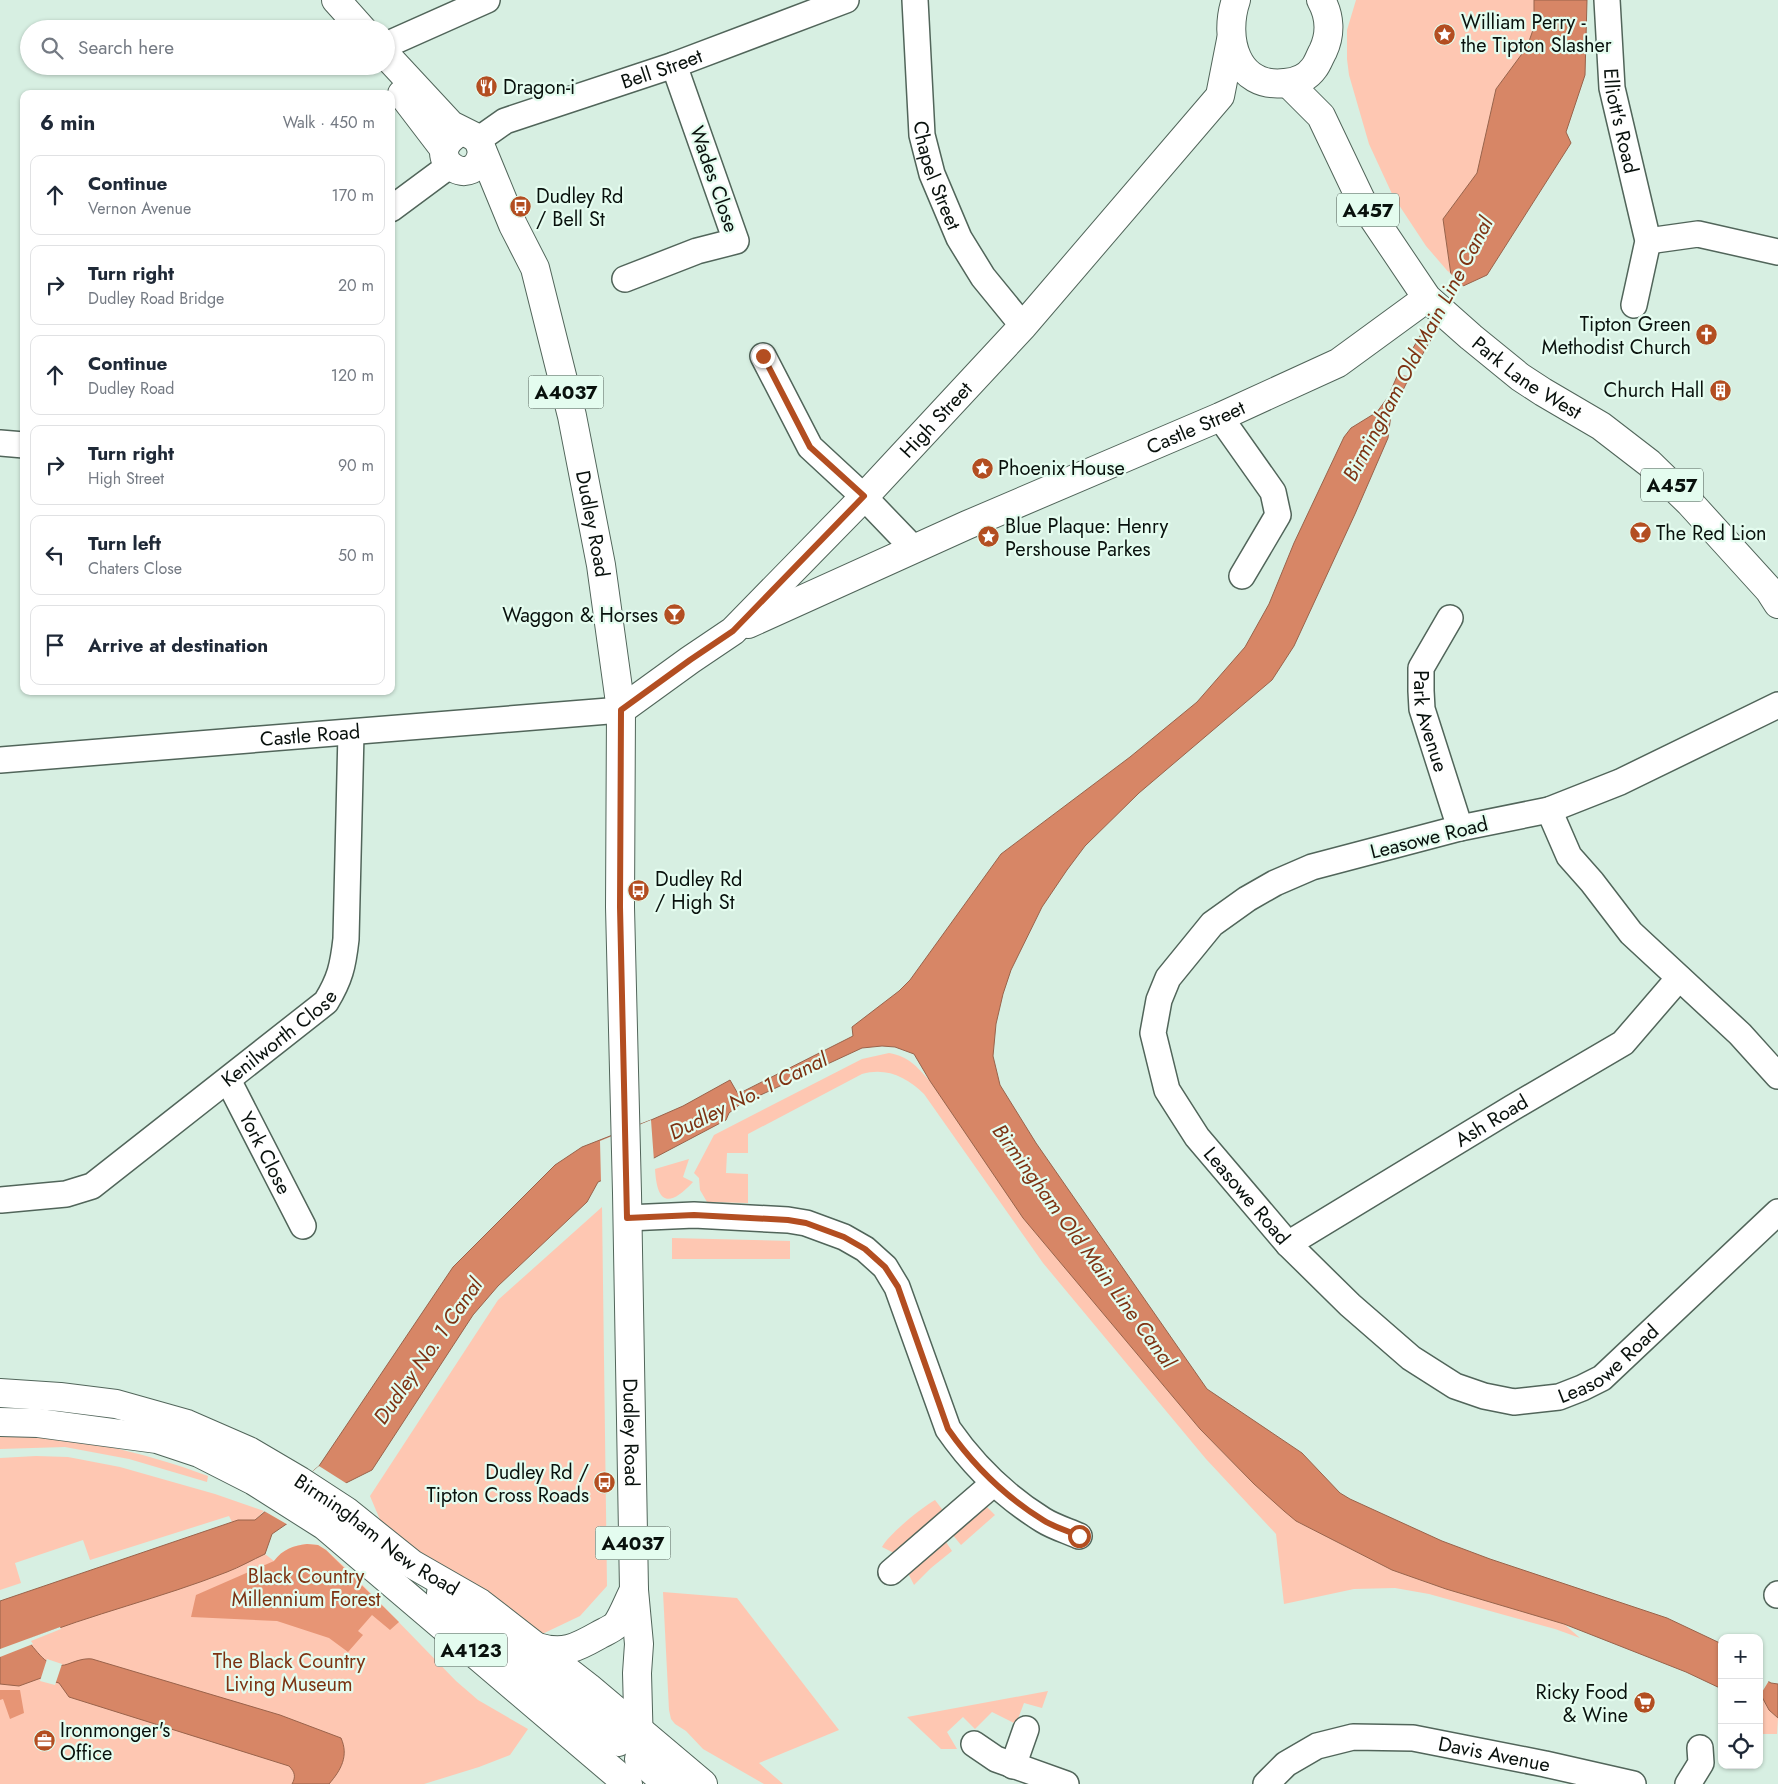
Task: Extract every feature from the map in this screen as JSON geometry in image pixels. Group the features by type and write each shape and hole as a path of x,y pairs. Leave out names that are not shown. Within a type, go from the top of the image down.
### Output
{"main road":[{"path":"335,0 348,20"},
{"path":"335,0 354,20"},
{"name":"High Street","path":"1220,96 1231,40 1234,2"},
{"path":"1321,116 1329,23 1327,4"},
{"path":"1231,40 1244,72 1260,81 1276,84 1302,79 1314,68 1327,43"},
{"path":"395,65 451,125 475,142 479,163 469,170 452,162"},
{"name":"Dudley Road","path":"389,75 452,162 513,225"},
{"name":"High Street","path":"621,710 733,631 864,496 1023,326 1220,96 1260,81"},
{"name":"Park Lane West","path":"1288,83 1321,116 1361,200 1426,298 1520,377 1601,426 1649,463 1690,503 1769,590 1778,604"},
{"name":"Dudley Road","path":"475,142 534,268 572,416 601,564 621,710 620,907 634,1590 639,1644 637,1673 626,1729"},
{"name":"Castle Street","path":"733,631 967,525 1220,417 1338,363 1426,298"},
{"name":"Birmingham New Road","path":"0,1393 60,1397 116,1404 187,1424 249,1451 290,1489 336,1519 480,1603 537,1647 626,1729 704,1784"},
{"name":"Birmingham New Road","path":"0,1422 38,1423 157,1439 199,1453 254,1481 290,1489"},
{"name":"Birmingham New Road","path":"336,1519 629,1778 667,1784"},
{"path":"412,1564 473,1623 575,1710 626,1729 629,1778"},
{"path":"537,1647 550,1651 577,1648 616,1624 634,1590"}],"street":[{"path":"395,41 487,0"},
{"name":"Bell Street","path":"475,142 505,120 674,65 846,0"},
{"name":"Chapel Street","path":"914,0 922,135 932,174 959,238 983,278 1023,326"},
{"name":"Elliott's Road","path":"1608,0 1612,88 1648,242"},
{"name":"Wades Close","path":"625,279 697,251 736,241 674,65"},
{"path":"395,206 452,162"},
{"path":"1634,305 1648,242 1698,234 1778,252"},
{"path":"763,356 810,447 864,496 914,549"},
{"path":"1220,417 1273,492 1278,515 1242,576"},
{"path":"0,442 20,444"},
{"name":"Park Avenue","path":"1450,618 1422,668 1420,691 1422,709 1460,828"},
{"name":"Leasowe Road","path":"1778,705 1620,782 1549,810 1460,828 1312,867 1275,883 1247,899 1212,924 1168,978 1159,1000 1153,1033 1167,1090 1197,1137 1288,1244 1350,1306 1411,1358 1455,1386 1484,1396 1514,1402 1538,1400 1569,1394 1602,1378 1778,1212"},
{"name":"Castle Road","path":"0,760 621,710"},
{"name":"Kenilworth Close","path":"1,1200 66,1194 92,1186 326,1002 342,968 346,939 351,733"},
{"path":"1549,810 1569,856 1592,882 1631,933 1740,1034 1778,1076"},
{"name":"Ash Road","path":"1288,1244 1623,1043 1679,978"},
{"name":"York Close","path":"228,1080 303,1226"},
{"path":"627,1205 694,1215 788,1220 823,1228 865,1249 885,1267 898,1287 948,1429 959,1444 994,1483 1044,1521 1079,1536"},
{"path":"891,1572 994,1483"},
{"path":"1014,1766 1026,1728"},
{"name":"Davis Avenue","path":"1266,1784 1286,1764 1317,1746 1353,1737 1413,1738 1545,1764 1633,1784"},
{"path":"974,1744 996,1759 1066,1784"},
{"path":"1688,1784 1701,1762 1700,1748"}],"green space":[{"path":"1356,0 1534,0 1534,27 1527,47 1496,89 1477,173 1443,219 1451,275 1426,246 1393,196 1369,144 1349,75 1347,59 1347,30"},
{"path":"889,1053 908,1060 930,1081 1023,1218 1200,1429 1254,1484 1296,1521 1392,1570 1446,1589 1564,1624 1580,1638 1555,1629 1429,1594 1395,1588 1354,1589 1284,1604 1276,1534 1206,1459 1043,1263 924,1094 903,1078 879,1072 862,1074 748,1134 748,1153 727,1153 726,1173 748,1174 748,1203 707,1202 700,1190 699,1178 694,1173 714,1135 862,1059"},
{"path":"689,1159 683,1177 693,1182 677,1196 671,1199 666,1198 658,1189 655,1169"},
{"path":"602,1207 607,1586 580,1616 538,1636 386,1534 370,1496 498,1300"},
{"path":"672,1238 790,1241 790,1259 672,1259"},
{"path":"0,1433 53,1437 132,1452 208,1476 207,1482 129,1459 65,1447 0,1449"},
{"path":"68,1457 120,1467 215,1494 264,1511 255,1520 232,1522 229,1516 90,1560 83,1540 15,1563 21,1583 0,1590 0,1458"},
{"path":"935,1500 945,1513 906,1548 894,1553 882,1547 891,1535"},
{"path":"986,1506 995,1515 961,1545 952,1534"},
{"path":"944,1539 952,1551 914,1585 908,1573"},
{"name":"The Black Country Living Museum","path":"307,1544 318,1545 326,1550 350,1572 456,1681 478,1700 528,1729 510,1755 424,1784 0,1784 0,1649 65,1625 191,1585 265,1554 274,1561 289,1549"},
{"name":"Black Country Millennium Forest","path":"307,1544 318,1545 326,1550 399,1622 390,1630 372,1615 358,1631 363,1635 348,1652 329,1638 277,1621 191,1617 196,1595 274,1561 289,1549"},
{"path":"663,1592 737,1598 839,1730 759,1763 783,1784 764,1784 703,1749 686,1731 671,1719"},
{"path":"0,1690 20,1690 24,1713 10,1719 3,1699 0,1700"},
{"path":"1048,1691 1042,1708 1024,1703 1016,1724 992,1712 975,1729 963,1717 947,1732 957,1749 941,1749 907,1717"},
{"path":"1763,1699 1769,1710 1778,1718 1777,1734 1763,1734"}],"water":[{"path":"1534,0 1587,0 1585,75 1566,132 1571,143 1487,275 1461,287 1409,378 1391,414 1388,438 1355,514 1294,646 1272,680 1139,793 1085,846 1042,907 1011,970 1003,994 996,1024 993,1056 1000,1085 1036,1143 1207,1389 1302,1453 1340,1493 1350,1499 1442,1541 1667,1618 1718,1642 1718,1687 1686,1672 1564,1624 1446,1589 1392,1570 1296,1521 1254,1484 1200,1429 1023,1218 930,1081 914,1054 895,1047 882,1046 862,1048 739,1105 729,1113 726,1120 654,1158 598,1182 587,1202 498,1286 473,1315 372,1470 346,1483 272,1534 265,1554 232,1570 202,1581 27,1640 44,1660 55,1665 61,1666 83,1659 92,1659 280,1715 341,1738 344,1757 340,1768 329,1784 292,1784 294,1775 293,1770 289,1766 69,1697 59,1683 41,1678 19,1686 0,1684 0,1601 238,1520 255,1520 319,1466 453,1267 555,1165 582,1147 683,1106 730,1080 738,1094 853,1036 852,1027 899,991 910,980 1001,854 1130,757 1197,702 1245,647 1269,604 1294,543 1344,437 1351,428 1377,412 1388,397 1398,374 1453,279 1443,219 1477,173 1496,89 1527,47 1534,27"},
{"path":"1763,1678 1771,1683 1778,1684 1778,1718 1769,1710 1763,1699"}],"pier":[{"path":"1448,271 1465,288 1434,340 1418,333 1450,279"},
{"path":"1409,349 1424,356 1412,377 1398,374"},
{"path":"651,1120 654,1161 601,1183 600,1141"},
{"path":"319,1466 349,1485 290,1526 264,1511"},
{"path":"60,1627 61,1629 31,1641 33,1644 0,1657 0,1649"},
{"path":"47,1659 62,1664 55,1685 40,1681"},
{"path":"1764,1676 1770,1679 1763,1690 1763,1679"}],"place":[{"name":"William Perry - the Tipton Slasher","path":"1445,34"},
{"name":"Dragon-i","path":"487,87"},
{"name":"Dudley Rd / Bell St","path":"520,207"},
{"name":"Tipton Green Methodist Church","path":"1707,335"},
{"name":"Church Hall","path":"1720,390"},
{"name":"Phoenix House","path":"982,468"},
{"name":"The Red Lion","path":"1640,533"},
{"name":"Blue Plaque: Henry Pershouse Parkes","path":"989,537"},
{"name":"Waggon & Horses","path":"674,615"},
{"name":"Dudley Rd / High St","path":"639,891"},
{"name":"Dudley Rd / Tipton Cross Roads","path":"605,1483"},
{"name":"Ricky Food & Wine","path":"1644,1703"},
{"name":"Ironmonger's Office","path":"44,1741"}],"route":[{"path":"763,356 810,447 864,496 733,631 621,710 620,907 627,1218 694,1215 788,1220 823,1228 865,1249 885,1267 898,1287 948,1429 959,1444 994,1483 1044,1521 1079,1536"}],"water label":[{"name":"Birmingham Old Main Line Canal","path":"1418,349"},
{"name":"Dudley No. 1 Canal","path":"748,1096"},
{"name":"Birmingham Old Main Line Canal","path":"1084,1246"},
{"name":"Dudley No. 1 Canal","path":"428,1351"}]}
